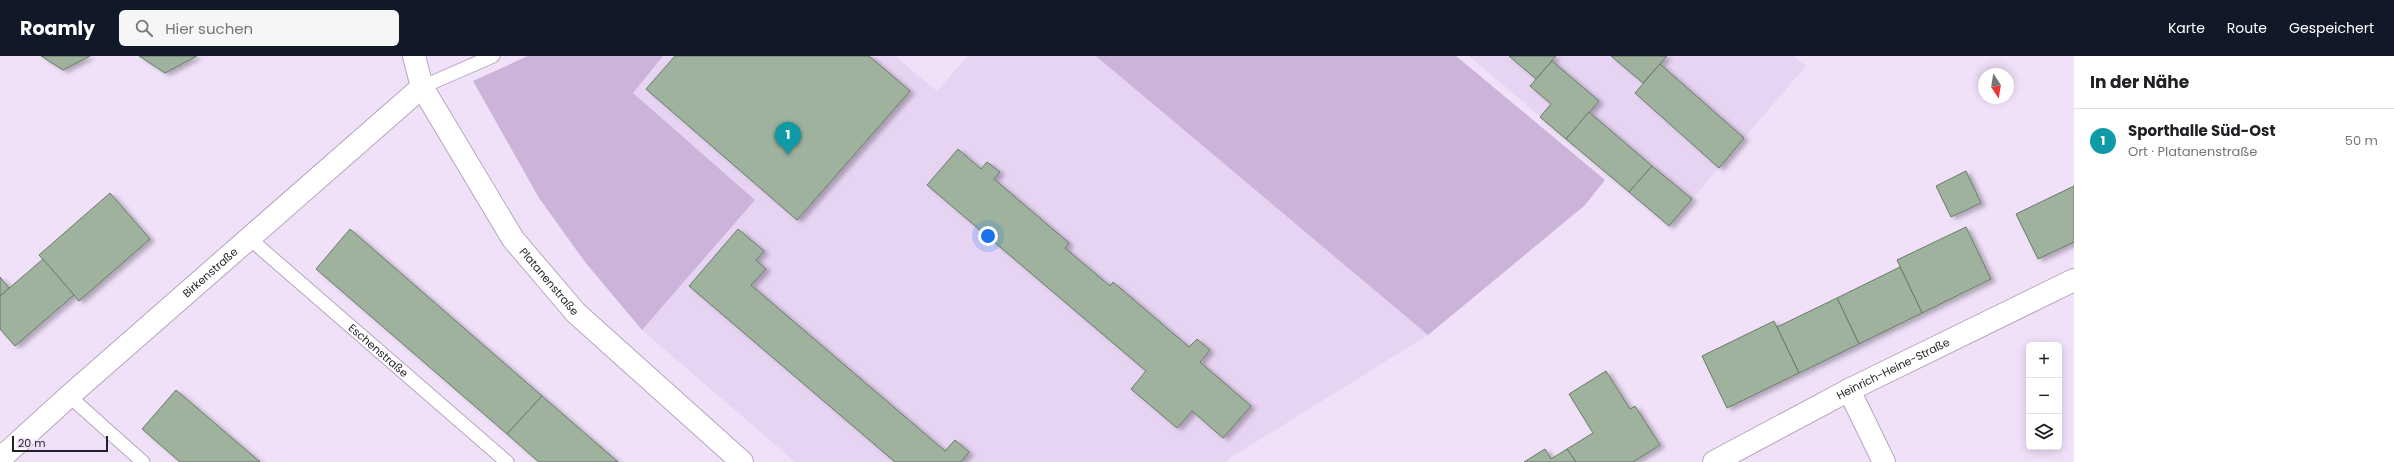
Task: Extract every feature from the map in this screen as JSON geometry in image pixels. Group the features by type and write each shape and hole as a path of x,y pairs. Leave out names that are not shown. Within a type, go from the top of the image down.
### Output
{"street":[{"name":"Platanenstraße","path":"414,56 422,88 513,239 576,313 742,462"},
{"name":"Birkenstraße","path":"0,459 69,396 422,88"},
{"name":"Heinrich-Heine-Straße","path":"1714,462 1849,390 2074,280"},
{"path":"1849,390 1884,462"}],"lane":[{"path":"422,88 493,56"},
{"name":"Eschenstraße","path":"250,239 506,462"},
{"path":"69,396 143,462"}],"shaded area":[{"path":"528,56 663,56 633,93 755,200 642,330 585,262 539,198 473,81"},
{"path":"663,56 895,56 937,91 968,56 1456,56 1605,180 1584,206 1428,335 1224,462 795,462 642,330 755,200 632,93"},
{"path":"1096,56 1456,56 1605,180 1584,206 1428,335"},
{"path":"1469,56 1794,56 1806,66 1669,226"}],"building":[{"path":"41,56 90,56 63,70"},
{"path":"139,56 197,56 165,73"},
{"path":"675,56 869,56 910,91 797,220 646,89"},
{"path":"1509,56 1556,56 1536,79"},
{"path":"1611,56 1667,56 1643,83"},
{"path":"1552,61 1599,101 1566,139 1540,117 1551,104 1530,86"},
{"path":"1660,64 1744,138 1719,168 1635,93"},
{"path":"1589,112 1652,166 1629,192 1566,139"},
{"path":"958,149 981,169 987,162 1000,172 994,179 1069,243 1065,248 1110,286 1113,282 1189,347 1197,339 1210,350 1200,362 1251,406 1223,438 1192,411 1177,428 1131,389 1146,371 927,185"},
{"path":"1652,166 1692,199 1669,226 1629,192"},
{"path":"1966,171 1981,203 1951,217 1936,186"},
{"path":"2074,186 2074,242 2038,259 2016,214"},
{"path":"110,193 150,239 79,301 39,255"},
{"path":"1966,227 1991,279 1922,313 1897,260"},
{"path":"350,229 542,396 507,434 316,269"},
{"path":"738,229 764,251 756,260 766,269 751,285 945,451 955,440 969,452 961,462 895,462 689,286"},
{"path":"43,259 74,295 15,346 0,329 0,296"},
{"path":"1900,267 1922,313 1859,344 1837,298"},
{"path":"0,277 9,288 0,296"},
{"path":"1837,298 1859,344 1799,373 1777,327"},
{"path":"1774,321 1799,373 1727,408 1702,356"},
{"path":"1606,371 1630,409 1635,406 1660,445 1633,462 1576,462 1567,449 1593,433 1569,394"},
{"path":"176,390 260,462 180,462 142,429"},
{"path":"542,396 618,462 539,462 533,457 507,434"},
{"path":"1545,449 1551,459 1567,449 1576,462 1524,462"}],"place":[{"name":"Sporthalle Süd-Ost","path":"788,155"}]}
